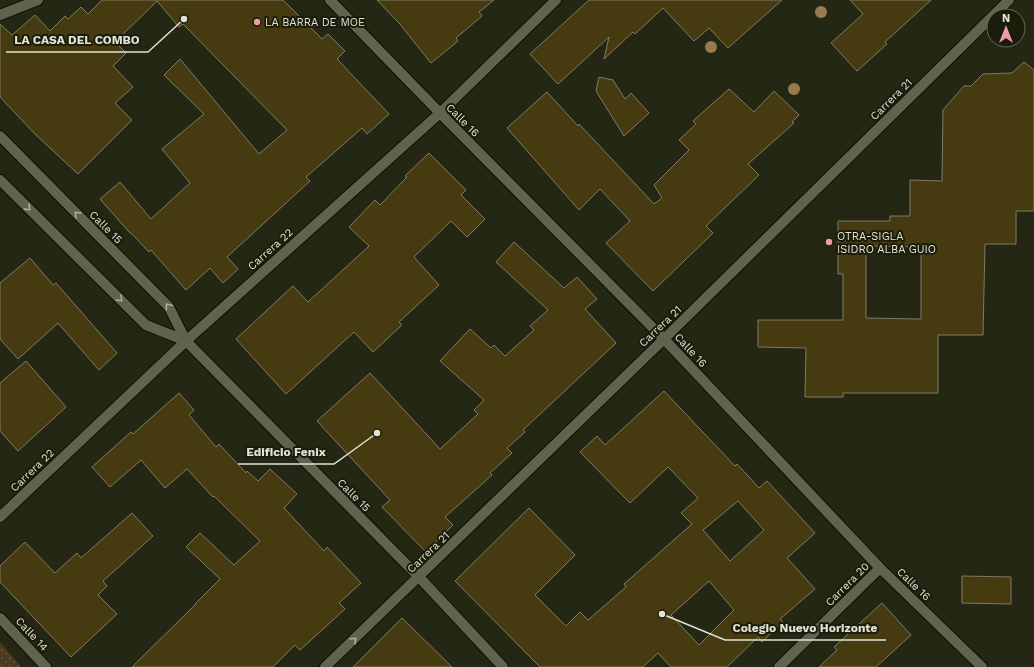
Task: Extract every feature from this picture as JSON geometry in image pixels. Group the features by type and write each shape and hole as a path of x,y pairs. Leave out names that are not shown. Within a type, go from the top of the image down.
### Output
{"street":[{"path":"0,15 38,0"},
{"name":"Calle 16","path":"330,0 664,339 880,568 982,667"},
{"name":"Carrera 22","path":"0,517 186,341 440,113 556,0"},
{"name":"Carrera 21","path":"326,667 664,339 1009,0"},
{"name":"Calle 15","path":"0,136 169,307 186,341 419,577 503,667"},
{"name":"Calle 15","path":"0,180 146,325 186,341"},
{"name":"Carrera 20","path":"779,667 880,568"},
{"name":"Calle 14","path":"0,618 46,667"}],"shaded area":[{"path":"0,642 21,667 0,667"}],"building":[{"path":"102,0 283,0 322,39 328,34 345,51 337,59 389,114 367,134 362,128 306,177 310,181 227,257 238,269 223,283 210,268 186,290 151,250 149,252 100,199 120,182 151,219 190,183 162,149 204,114 164,75 180,59 259,154 287,130 183,24 179,27 157,1 115,42 126,53 113,66 133,87 115,103 132,120 78,174 35,134 0,97 0,24 12,35 35,15 50,31 65,16 68,19 81,7 88,14"},
{"path":"377,0 494,0 479,12 482,16 456,38 458,41 431,63 399,23"},
{"path":"589,0 782,0 728,48 709,28 694,41 663,8 635,34 633,32 604,59 609,37 558,84 530,54"},
{"path":"850,0 931,0 885,42 887,44 857,71 831,43 863,14"},
{"path":"1024,62 1034,70 1034,211 1016,211 1016,244 985,244 983,335 938,335 938,393 843,393 843,397 805,397 806,348 758,347 758,320 843,320 843,274 838,274 838,221 890,221 890,216 910,216 910,180 942,181 943,110 964,86 971,86 983,74 1012,73","holes":["866,246 921,247 921,319 866,318"]},
{"path":"599,77 613,80 625,99 631,93 649,113 624,136 596,91"},
{"path":"729,89 754,112 774,91 799,115 792,122 794,123 748,164 759,175 706,226 713,233 653,291 606,243 630,221 600,189 579,210 507,128 547,92 654,204 662,198 654,185 689,150 679,140 696,124 693,121"},
{"path":"429,153 466,190 461,195 485,219 467,237 451,221 414,257 439,285 399,322 402,325 373,352 354,332 286,394 236,339 293,286 308,302 369,246 349,227 375,200 380,205 407,177 405,176"},
{"path":"514,242 564,288 577,277 597,299 585,309 616,343 523,430 525,432 507,448 512,453 490,473 492,475 445,517 453,525 426,552 382,507 390,500 317,421 370,373 440,449 478,414 474,410 484,400 440,361 470,329 491,348 494,345 505,356 534,330 530,326 548,310 496,262"},
{"path":"30,258 53,285 56,283 117,353 99,370 58,323 18,359 0,339 0,283"},
{"path":"26,361 66,407 18,451 0,431 0,383"},
{"path":"664,391 735,466 737,464 759,488 767,481 815,533 787,558 815,589 780,619 783,622 762,642 758,637 727,667 671,667 658,653 643,667 540,667 455,581 529,508 575,555 535,595 566,626 580,612 588,620 626,587 624,584 692,524 681,513 698,498 668,467 630,503 580,452 597,436 605,445","holes":["738,501 764,530 730,561 703,530","709,581 734,610 699,645 671,615"]},
{"path":"179,393 194,410 189,415 216,447 219,444 246,473 247,471 258,481 270,469 297,494 284,508 324,551 327,547 361,583 339,603 345,609 300,650 295,645 273,667 132,667 220,579 186,547 200,533 234,565 260,541 214,496 213,497 187,469 165,488 141,460 110,487 92,467 131,432 133,434"},
{"path":"132,513 153,536 103,581 107,586 98,595 117,614 71,657 0,582 0,566 25,542 55,573 77,553 81,558"},
{"path":"962,576 1011,577 1011,604 962,603"},
{"path":"882,603 911,635 876,667 819,667 837,650 834,647"},
{"path":"402,618 452,667 353,667"}],"place":[{"name":"LA CASA DEL COMBO","path":"184,19"},
{"name":"LA BARRA DE MOE","path":"257,22"},
{"name":"OTRA-SIGLA ISIDRO ALBA GUIO","path":"829,242"},
{"name":"Edificio Fenix","path":"377,433"},
{"name":"Colegio Nuevo Horizonte","path":"662,614"}]}
